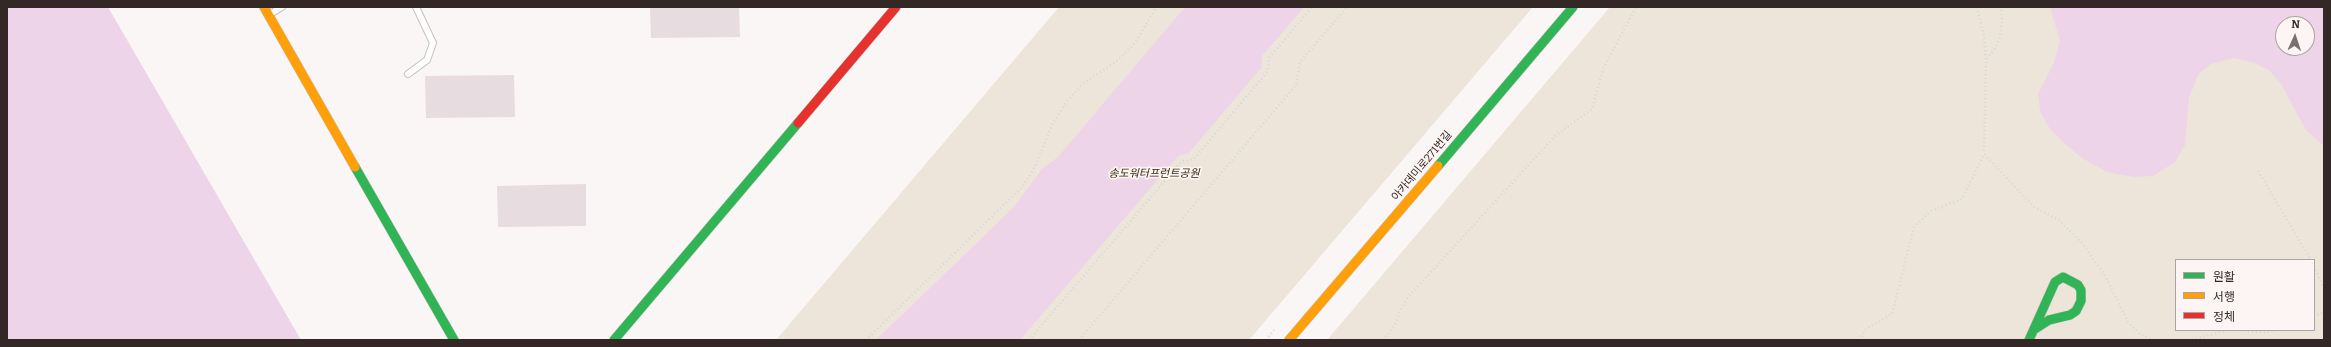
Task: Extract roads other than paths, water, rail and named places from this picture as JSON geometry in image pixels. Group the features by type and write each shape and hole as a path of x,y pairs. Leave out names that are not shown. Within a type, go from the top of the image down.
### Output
{"street":[{"name":"아카데미로271번길","path":"1290,340 1573,7"},
{"path":"614,340 894,10"},
{"path":"266,11 454,340"},
{"path":"2029,340 2055,282 2063,277 2072,280 2081,290 2080,307 2070,315 2049,320 2035,329"}],"lane":[{"path":"266,11 282,7"},
{"path":"408,74 426,60 433,43 416,7"},
{"path":"883,7 894,10"}],"park label":[{"name":"송도워터프런트공원","path":"1154,174"}]}
